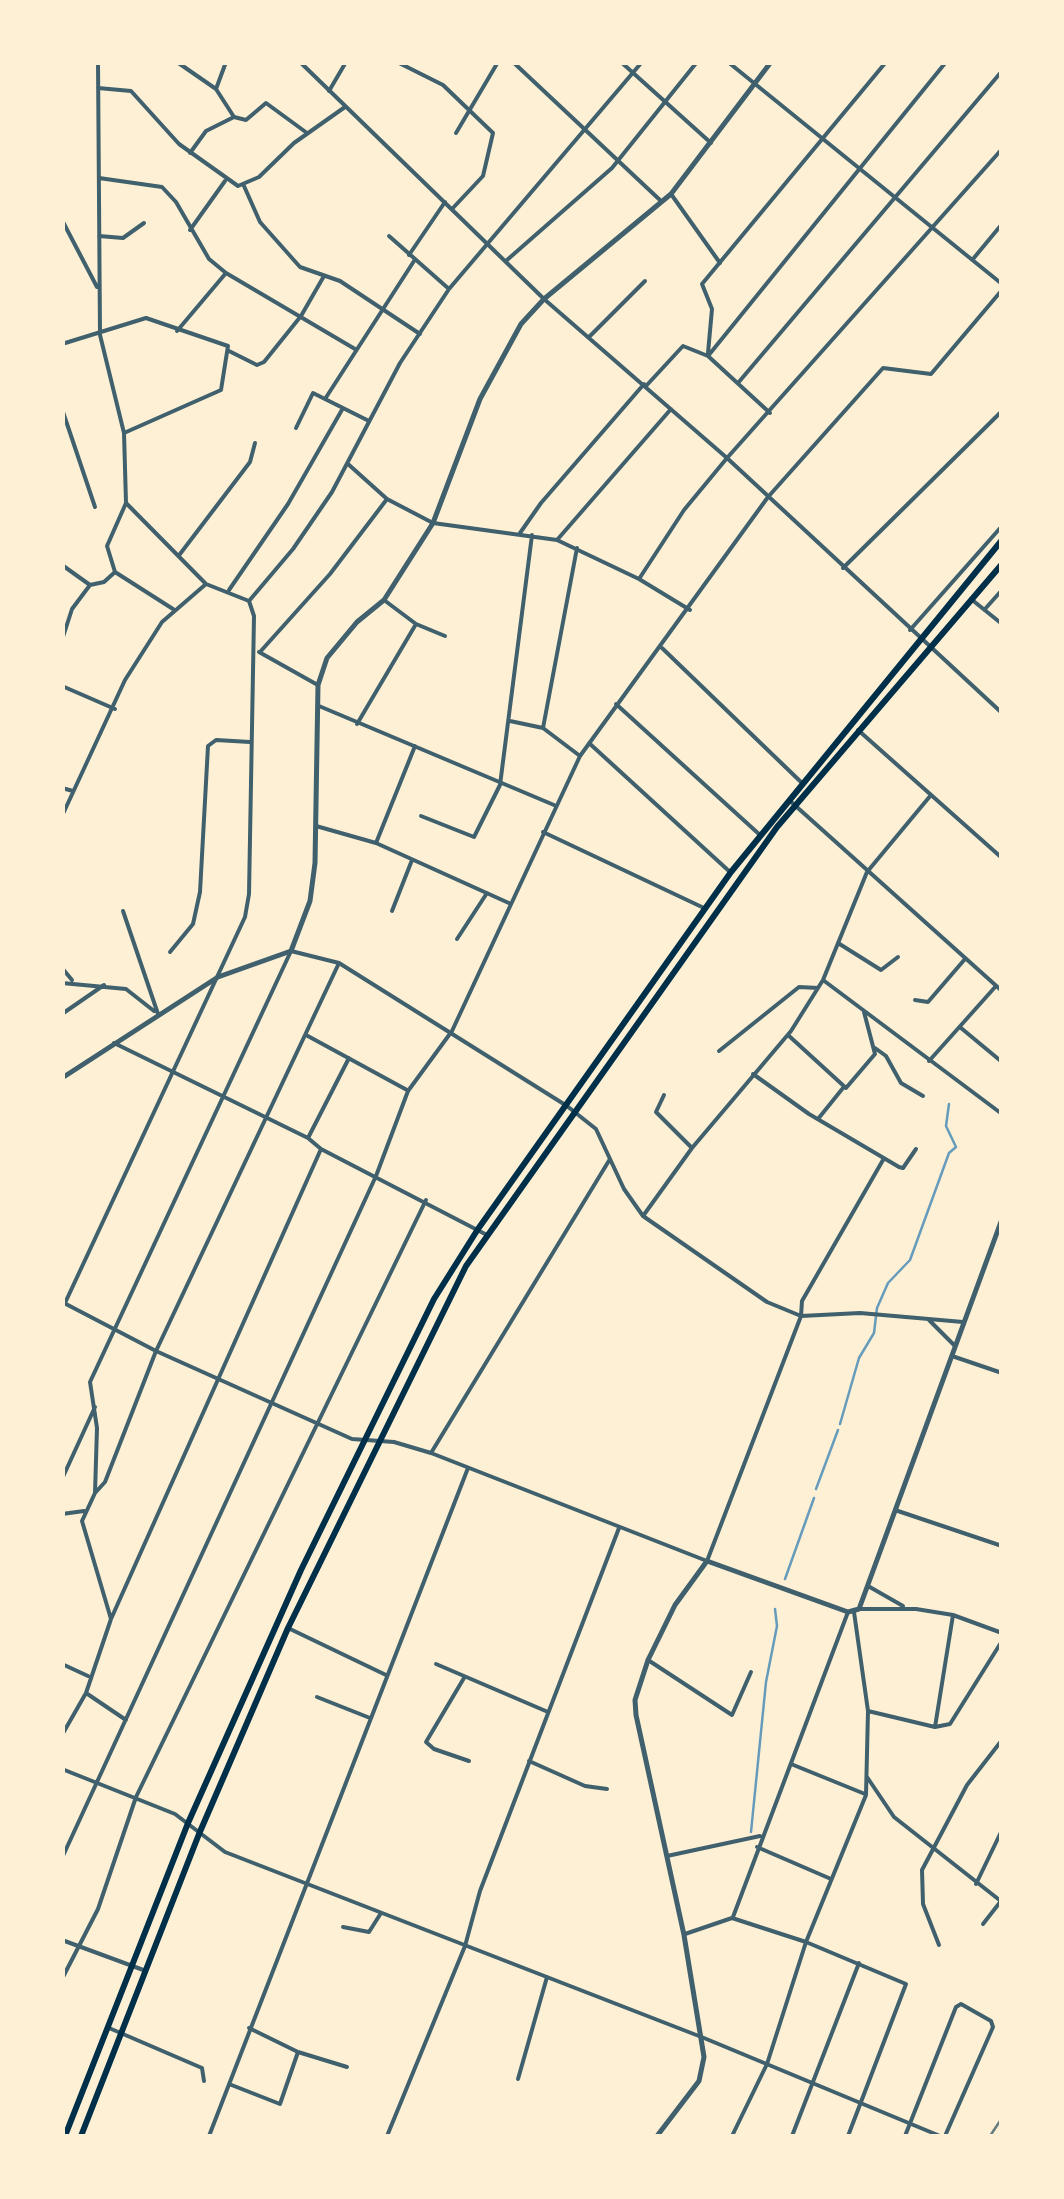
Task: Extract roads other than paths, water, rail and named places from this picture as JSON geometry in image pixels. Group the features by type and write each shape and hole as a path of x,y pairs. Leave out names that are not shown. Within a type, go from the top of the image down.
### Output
{"highway":[{"path":"66,2136 188,1822 260,1660 434,1299 478,1230 792,803 802,783 918,637 1002,540"},
{"path":"81,2136 199,1834 288,1628 449,1296 570,1108 731,872 1002,564"},
{"path":"260,1660 272,1665"}],"street":[{"path":"98,62 100,335 124,433 126,503 106,546 115,572 173,609"},
{"path":"177,62 216,89 234,117"},
{"path":"216,89 226,62"},
{"path":"300,62 544,298 727,458 1002,713"},
{"path":"329,90 346,62"},
{"path":"397,62 442,85 493,133 483,176 452,209"},
{"path":"456,133 498,62"},
{"path":"513,62 661,202"},
{"path":"621,62 711,144"},
{"path":"642,62 485,241 448,289 293,550 250,601 257,651 245,917 64,1303 156,1351 316,1425 364,1441 432,1452 619,1528 854,1611 905,1608 953,1615 1002,1633"},
{"path":"506,262 620,160 697,62"},
{"path":"62,1858 95,1779 126,1720 376,1176 408,1090 452,1031 580,756 690,610 768,497 883,368 930,374 1002,287 826,138 728,62"},
{"path":"95,1493 95,1407 90,1382 292,951 310,901 316,826 318,685 336,646 384,600 433,523 497,362 544,298 671,194 772,62"},
{"path":"708,356 712,309 702,286 886,62"},
{"path":"708,356 862,171 946,62"},
{"path":"738,383 1002,71"},
{"path":"98,88 131,91 190,153 226,181 244,186 274,241 300,267 340,280 420,334"},
{"path":"190,153 206,131 234,117 246,120 260,106 272,104 309,135"},
{"path":"244,186 346,106"},
{"path":"639,578 684,510 727,458 1002,149"},
{"path":"98,178 162,187 208,258 226,273 355,348"},
{"path":"190,230 226,181"},
{"path":"671,194 720,264"},
{"path":"409,254 445,202"},
{"path":"62,220 99,291"},
{"path":"99,236 122,238 144,223"},
{"path":"972,259 1002,224"},
{"path":"389,236 448,289"},
{"path":"326,399 414,261"},
{"path":"178,331 226,273"},
{"path":"62,344 146,318 224,344 228,350 260,364 302,316 324,276"},
{"path":"589,337 645,280"},
{"path":"520,533 541,503 680,348 708,356 770,413"},
{"path":"124,433 221,390 228,350"},
{"path":"296,428 313,392 369,421"},
{"path":"229,590 288,504 343,408"},
{"path":"62,409 95,507"},
{"path":"557,540 671,409"},
{"path":"843,568 1002,412"},
{"path":"180,554 250,462 256,443"},
{"path":"347,463 386,500 433,523 557,540 639,578 690,610"},
{"path":"257,651 330,574 386,500"},
{"path":"126,503 206,584 250,601"},
{"path":"910,630 1002,526"},
{"path":"421,816 474,837 500,785 532,534"},
{"path":"543,728 578,548"},
{"path":"62,565 90,585"},
{"path":"62,640 72,609 90,585 104,582 115,572"},
{"path":"62,816 125,680 173,609 206,584"},
{"path":"985,609 1002,590"},
{"path":"971,599 1002,624"},
{"path":"384,600 416,624 445,636"},
{"path":"357,724 416,624"},
{"path":"662,648 802,783"},
{"path":"257,651 318,685"},
{"path":"62,686 114,710"},
{"path":"616,704 760,835"},
{"path":"318,706 554,805"},
{"path":"510,721 543,728 580,756"},
{"path":"858,730 1002,858"},
{"path":"170,952 194,924 208,746 216,740 250,742"},
{"path":"589,744 731,872"},
{"path":"376,844 414,746"},
{"path":"62,788 72,791"},
{"path":"643,1216 692,1148 788,1036 823,980 868,872 931,796"},
{"path":"792,803 999,988 928,1062"},
{"path":"316,826 376,844 511,904"},
{"path":"542,832 704,908"},
{"path":"392,911 412,860"},
{"path":"457,939 487,893"},
{"path":"124,912 158,1014"},
{"path":"838,943 881,970 898,956"},
{"path":"62,1078 218,977 292,951 340,962 570,1108 596,1129 624,1189 643,1216 718,1272 767,1302 801,1316 871,1314 962,1322"},
{"path":"915,1000 928,1002 965,959"},
{"path":"111,1619 84,1542 84,1511 105,1482 156,1351 340,962"},
{"path":"62,968 73,981"},
{"path":"823,980 1002,1114"},
{"path":"62,983 104,985 143,998 158,1014"},
{"path":"62,1014 104,985"},
{"path":"719,1051 799,986 818,988"},
{"path":"864,1012 876,1048 886,1056 900,1083 922,1096"},
{"path":"961,1028 1002,1062"},
{"path":"306,1035 408,1090"},
{"path":"788,1036 844,1088"},
{"path":"114,1043 266,1121 308,1138 321,1149 488,1235"},
{"path":"818,1119 876,1048"},
{"path":"308,1138 349,1058"},
{"path":"753,1074 884,1160 902,1168 916,1149"},
{"path":"664,1095 656,1112 692,1148"},
{"path":"62,1735 86,1692 88,1676 111,1619 321,1149"},
{"path":"432,1452 610,1159"},
{"path":"657,2136 700,2081 704,2038 635,1700 648,1660 675,1605 706,1560 801,1316 802,1301 884,1160"},
{"path":"62,1979 98,1909 136,1797 426,1200"},
{"path":"732,1918 761,1836 854,1611 868,1586 1002,1219"},
{"path":"928,1320 954,1346"},
{"path":"952,1356 1002,1374"},
{"path":"62,1479 87,1416 95,1407"},
{"path":"208,2136 468,1468"},
{"path":"895,1510 1002,1546"},
{"path":"62,1514 84,1511"},
{"path":"387,2136 465,1946 529,1761 619,1528"},
{"path":"868,1586 905,1608"},
{"path":"732,2136 768,2064 806,1942 866,1794 868,1711 854,1611"},
{"path":"934,1726 953,1615"},
{"path":"288,1628 386,1675"},
{"path":"868,1711 934,1726 953,1721 1002,1642"},
{"path":"648,1660 732,1715 751,1672"},
{"path":"62,1664 88,1676"},
{"path":"436,1664 548,1712"},
{"path":"464,1678 426,1742 434,1749 469,1761"},
{"path":"86,1692 126,1720"},
{"path":"317,1697 370,1718"},
{"path":"939,1945 919,1882 966,1785 1002,1740"},
{"path":"529,1761 584,1786 607,1789"},
{"path":"791,1764 866,1794"},
{"path":"62,1769 95,1779 188,1822 225,1852 306,1880 704,2038 861,2104 911,2124 942,2136 993,2027 991,2021 960,2004 956,2007 911,2124 905,2136"},
{"path":"867,1777 894,1817 1001,1901 983,1924"},
{"path":"976,1884 1002,1830"},
{"path":"667,1856 761,1836"},
{"path":"758,1847 831,1879"},
{"path":"343,1927 369,1932 381,1911"},
{"path":"684,1934 732,1918 859,1962 906,1984 848,2136"},
{"path":"62,1940 146,1971"},
{"path":"792,2136 859,1962"},
{"path":"518,2079 547,1977"},
{"path":"109,2028 202,2068 204,2081"},
{"path":"249,2028 298,2052 347,2067"},
{"path":"229,2084 280,2104 298,2052"}],"waterway":[{"path":"840,1424 859,1358 874,1333 877,1308 888,1283 910,1260 949,1153 956,1147 946,1126 949,1104"},
{"path":"816,1489 838,1430"},
{"path":"785,1579 814,1498"},
{"path":"751,1832 766,1682 777,1626 775,1609"}],"railway":[{"path":"990,2136 1002,2118"}]}
